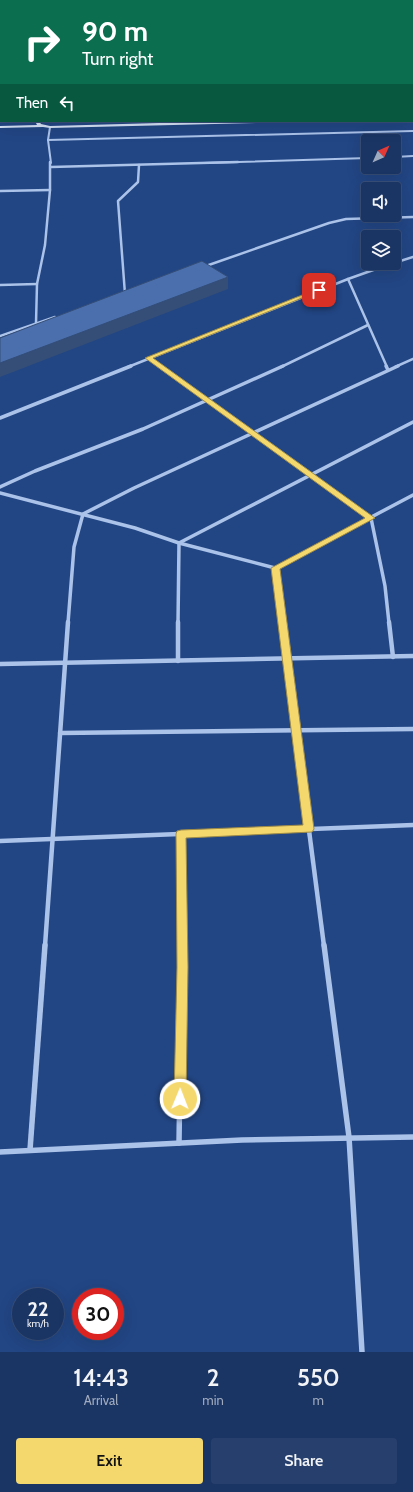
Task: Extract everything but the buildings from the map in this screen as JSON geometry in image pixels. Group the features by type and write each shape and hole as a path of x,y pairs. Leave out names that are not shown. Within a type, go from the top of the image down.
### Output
{"main road":[{"path":"37,122 37,124 42,126"},
{"path":"58,126 62,122"},
{"path":"0,128 249,122"}],"street":[{"path":"36,323 37,284 45,245 50,190 48,140 50,127"},
{"path":"48,140 413,131"},
{"path":"401,157 413,156"},
{"path":"50,167 361,158"},
{"path":"125,294 118,201 138,182 139,165"},
{"path":"0,191 50,190"},
{"path":"201,268 329,223 346,219 413,217"},
{"path":"401,261 413,257"},
{"path":"0,418 148,358 374,270"},
{"path":"348,279 388,370"},
{"path":"0,285 37,284"},
{"path":"118,297 131,292"},
{"path":"0,336 58,316"},
{"path":"0,487 24,475 142,430 208,401 368,325"},
{"path":"148,358 312,474 371,518 386,586 393,657"},
{"path":"30,1150 74,547 83,514 134,488 413,359"},
{"path":"179,542 413,422"},
{"path":"0,493 135,528 179,542 275,568 413,495"},
{"path":"178,661 179,542"},
{"path":"275,568 349,1137 362,1352"},
{"path":"0,664 413,656"},
{"path":"60,733 413,729"},
{"path":"0,841 413,825"},
{"path":"179,1143 182,967 181,834"},
{"path":"0,1152 179,1143 349,1137 413,1137"}],"route":[{"path":"180,1099 182,967 181,834 309,829 275,568 371,518 312,474 148,358 319,290"}]}
